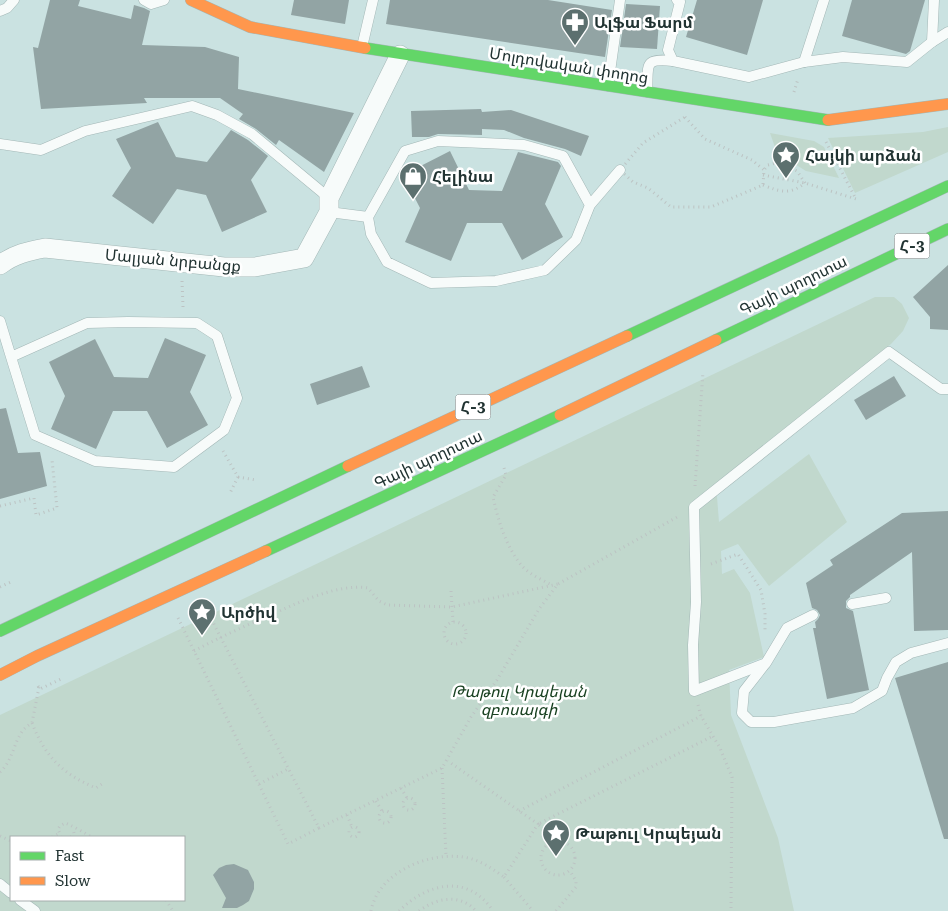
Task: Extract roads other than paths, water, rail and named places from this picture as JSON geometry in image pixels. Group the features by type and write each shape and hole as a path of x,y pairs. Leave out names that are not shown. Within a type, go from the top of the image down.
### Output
{"main road":[{"name":"Մոլդովական փողոց","path":"191,0 250,28 400,55 828,120 948,104"},
{"name":"Գայի պողոտա","path":"0,631 466,410 948,186"},
{"name":"Գայի պողոտա","path":"0,675 36,656 497,445 948,229"}],"street":[{"name":"Մալյան նրբանցք","path":"0,265 23,252 45,248 224,267 255,267 304,258 400,55"}],"lane":[{"path":"0,11 7,8 14,0"},
{"path":"144,0 151,4 164,0"},
{"path":"362,48 373,0"},
{"path":"608,87 620,0"},
{"path":"673,61 668,50 680,2 677,0"},
{"path":"804,62 824,0"},
{"path":"932,42 934,0"},
{"path":"647,93 649,66 651,62 657,59 750,77 804,62 843,57 907,62 948,32"},
{"path":"0,144 41,150 85,131 192,106 217,116 252,134 329,205 368,217"},
{"path":"590,204 563,156 524,145 438,141 405,151 368,217 371,234 387,262 431,282 496,281 545,270 576,240 590,204 620,170"},
{"path":"0,321 11,357 35,435 95,461 174,467 224,430 237,398 217,336 197,323 87,323 11,357"},
{"path":"766,662 694,691 693,645 696,602 694,507 889,352 941,389 948,389"},
{"path":"852,604 886,598"},
{"path":"813,615 787,628 766,662 744,691 742,713 751,722 774,722 854,708 882,691 896,662 911,653 948,643"},
{"path":"0,884 10,892"},
{"path":"21,901 35,911"}],"place":[{"name":"Ալֆա Ֆարմ","path":"575,46"},
{"name":"Հայկի արձան","path":"786,179"},
{"name":"Հելինա","path":"413,200"},
{"name":"Արծիվ","path":"202,636"},
{"name":"Թաթուլ Կրպեյան","path":"556,857"}],"park label":[{"name":"Թաթուլ Կրպեյան զբոսայգի","path":"519,700"}]}
